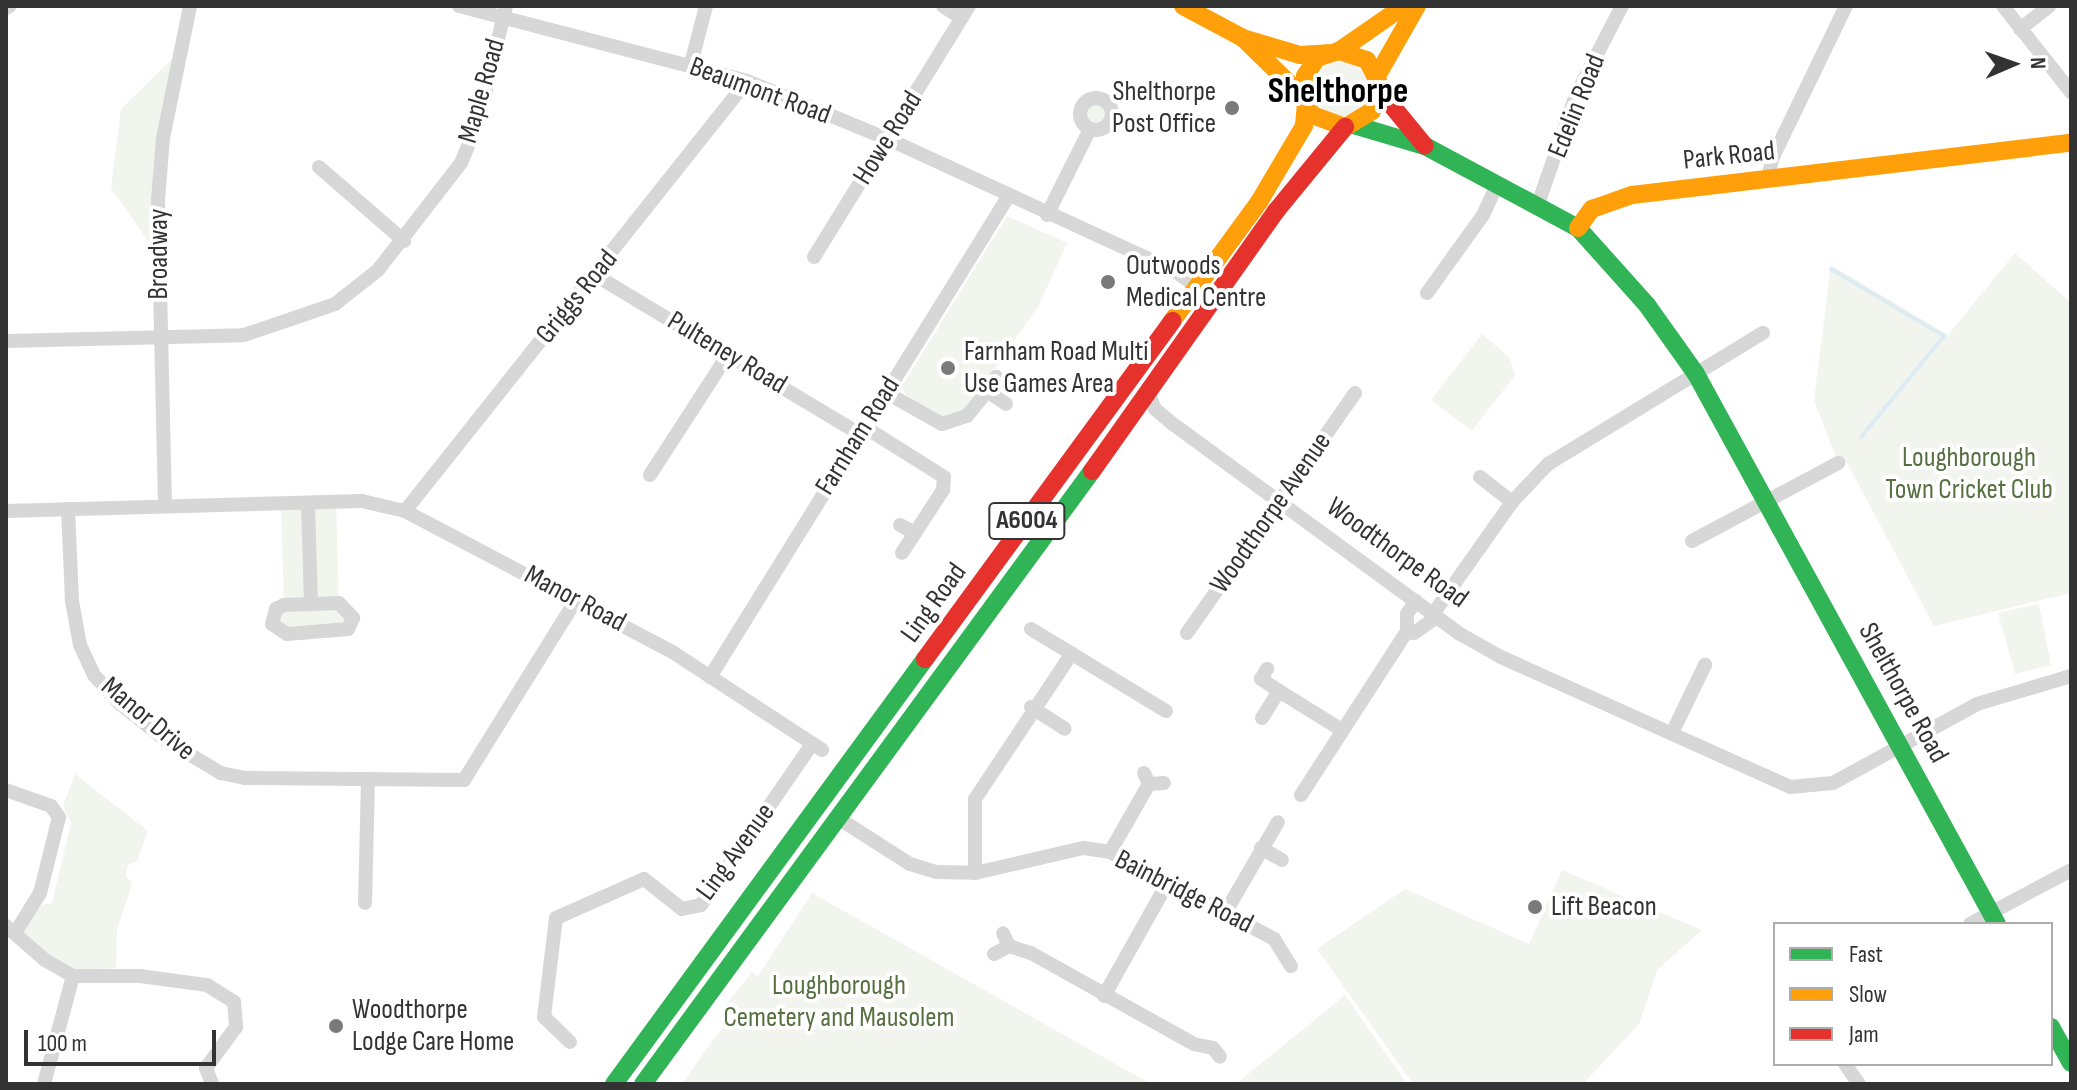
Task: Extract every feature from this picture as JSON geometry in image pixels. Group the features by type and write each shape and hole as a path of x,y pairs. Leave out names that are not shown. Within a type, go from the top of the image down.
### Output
{"main road":[{"path":"1183,6 1243,38 1300,55 1333,52 1358,55 1425,146"},
{"name":"A6004","path":"1305,101 1310,66 1404,6"},
{"name":"A6004","path":"1350,126 1372,111 1378,83 1417,6"},
{"path":"1243,38 1322,122 1350,126 1425,146 1578,228"},
{"name":"Ling Road","path":"614,1084 1197,287 1293,146 1304,126 1305,101"},
{"name":"Ling Road","path":"643,1084 1148,392 1276,211 1350,126"},
{"name":"Park Road","path":"1578,228 1607,200 2071,143"},
{"name":"Shelthorpe Road","path":"1578,228 1647,305 1696,374 1994,918"},
{"path":"1146,357 1148,392"},
{"path":"2053,1031 2071,1063"}],"street":[{"name":"Broadway","path":"165,506 160,336 163,138 190,6"},
{"name":"Beaumont Road","path":"459,6 504,12 747,81 888,139 1047,215 1175,271 1197,287"},
{"path":"691,64 706,6"},
{"name":"Howe Road","path":"814,257 965,12 943,6"},
{"name":"Edelin Road","path":"1537,207 1569,110 1622,6"},
{"path":"1768,180 1772,159 1846,6"},
{"path":"2003,6 2071,92"},
{"path":"2020,29 2049,6"},
{"name":"Maple Road","path":"6,341 244,335 308,317 357,288 404,241 449,185 470,142 504,12"},
{"name":"Griggs Road","path":"405,511 747,81"},
{"path":"1047,215 1090,129"},
{"path":"319,167 404,241"},
{"path":"1427,293 1483,215 1497,185"},
{"name":"Farnham Road","path":"710,677 860,430 1008,197"},
{"name":"Pulteney Road","path":"595,275 860,430 916,455 944,477 943,490 915,533"},
{"path":"1407,631 1414,633 1435,616 1512,502 1561,455 1763,333"},
{"path":"650,475 729,353"},
{"path":"885,392 942,424 967,416 996,377"},
{"path":"987,391 1006,404"},
{"name":"Woodthorpe Road","path":"1148,392 1155,409 1173,424 1435,616 1501,657 1803,789 1833,783 2009,691 2071,678"},
{"name":"Woodthorpe Avenue","path":"1187,633 1355,393"},
{"path":"1692,541 1838,463"},
{"path":"1480,477 1512,502"},
{"name":"Manor Road","path":"6,511 362,501 405,511 576,600 710,677 817,747"},
{"path":"308,503 311,604"},
{"name":"Manor Drive","path":"68,509 72,601 80,645 94,675 119,703 177,748 221,773 368,781 464,780 576,600"},
{"path":"900,525 915,533 902,553"},
{"path":"1301,795 1407,631 1407,614 1416,601"},
{"path":"311,604 344,605 352,624 340,631 287,634 272,624 276,609 311,604"},
{"path":"1031,629 1166,711"},
{"path":"975,873 975,799 1031,707 1072,653"},
{"path":"1672,733 1705,665"},
{"path":"1267,669 1261,679 1342,730"},
{"path":"1262,718 1279,691"},
{"path":"1031,707 1065,729"},
{"name":"Ling Avenue","path":"570,1042 544,1017 553,923 561,915 644,875 682,909 701,905 817,747"},
{"path":"1110,852 1152,780"},
{"path":"365,903 368,781"},
{"path":"6,790 51,806 59,817 40,893 10,929 45,960 73,976 166,977 207,985 228,996 238,1009 238,1022 206,1068 212,1084"},
{"name":"Bainbridge Road","path":"838,818 910,864 936,872 975,873 1059,851 1110,852 1274,939 1292,969"},
{"path":"1225,913 1278,822"},
{"path":"1261,848 1282,860"},
{"path":"1994,918 2071,870"},
{"path":"1104,996 1168,882"},
{"path":"994,954 1006,939 1194,1044 1217,1047"},
{"path":"44,1084 73,976"},
{"path":"1846,1066 1859,1084"}],"green space":[{"path":"178,53 157,254 111,188 121,109"},
{"path":"1341,62 1360,70 1368,89 1360,108 1341,116 1322,108 1314,89 1322,70"},
{"path":"1096,98 1107,103 1112,114 1107,125 1096,130 1085,125 1080,114 1085,103"},
{"path":"1007,216 1067,243 1039,305 994,370 962,411 939,417 906,397 902,386"},
{"name":"Loughborough Town Cricket Club","path":"2015,253 2071,303 2071,593 1934,626 1847,463 1838,463 1814,400 1831,265 1948,335"},
{"path":"1482,334 1510,358 1515,375 1472,431 1431,400"},
{"path":"336,502 339,603 352,624 277,631 284,605 281,503"},
{"path":"2039,604 2051,665 2015,674 1998,613"},
{"path":"75,774 148,831 137,861 128,865 126,876 132,884 117,930 116,968 96,969 87,978 15,933 34,907 52,903 71,823 63,806"},
{"path":"1562,870 1702,930 1657,970 1639,1024 1583,1084 1413,1084 1317,949 1405,889 1529,944"},
{"name":"Loughborough Cemetery and Mausolem","path":"812,893 1151,1084 682,1084 736,1008 728,1002 752,972 758,976"},
{"path":"1345,995 1407,1084 1236,1084"}],"waterway":[{"path":"1831,269 1944,336 1861,437"}],"traffic: fast":[{"path":"1354,125 1425,146 1578,228 1647,305 1696,374 1996,922"},
{"path":"643,1084 1092,471"},
{"path":"614,1084 925,659"},
{"path":"2053,1031 2071,1063"}],"traffic: slow":[{"path":"1183,6 1243,38 1300,55 1327,53"},
{"path":"1339,51 1367,60 1379,84 1372,111 1345,127 1312,115 1303,97 1305,76 1317,58 1339,51 1404,6"},
{"path":"1377,76 1417,6"},
{"path":"1243,38 1303,97"},
{"path":"1172,321 1259,202 1304,126 1306,105"},
{"path":"1578,228 1592,209 1632,195 2071,143"}],"traffic: jam":[{"path":"1379,90 1425,146"},
{"path":"1092,471 1276,211 1345,127"},
{"path":"925,659 1172,321"}],"place":[{"name":"Shelthorpe Post Office","path":"1232,108"},
{"name":"Outwoods Medical Centre","path":"1108,282"},
{"name":"Farnham Road Multi Use Games Area","path":"948,368"},
{"name":"Lift Beacon","path":"1535,907"},
{"name":"Woodthorpe Lodge Care Home","path":"336,1026"}],"district":[{"name":"Shelthorpe","path":"1338,92"}]}
